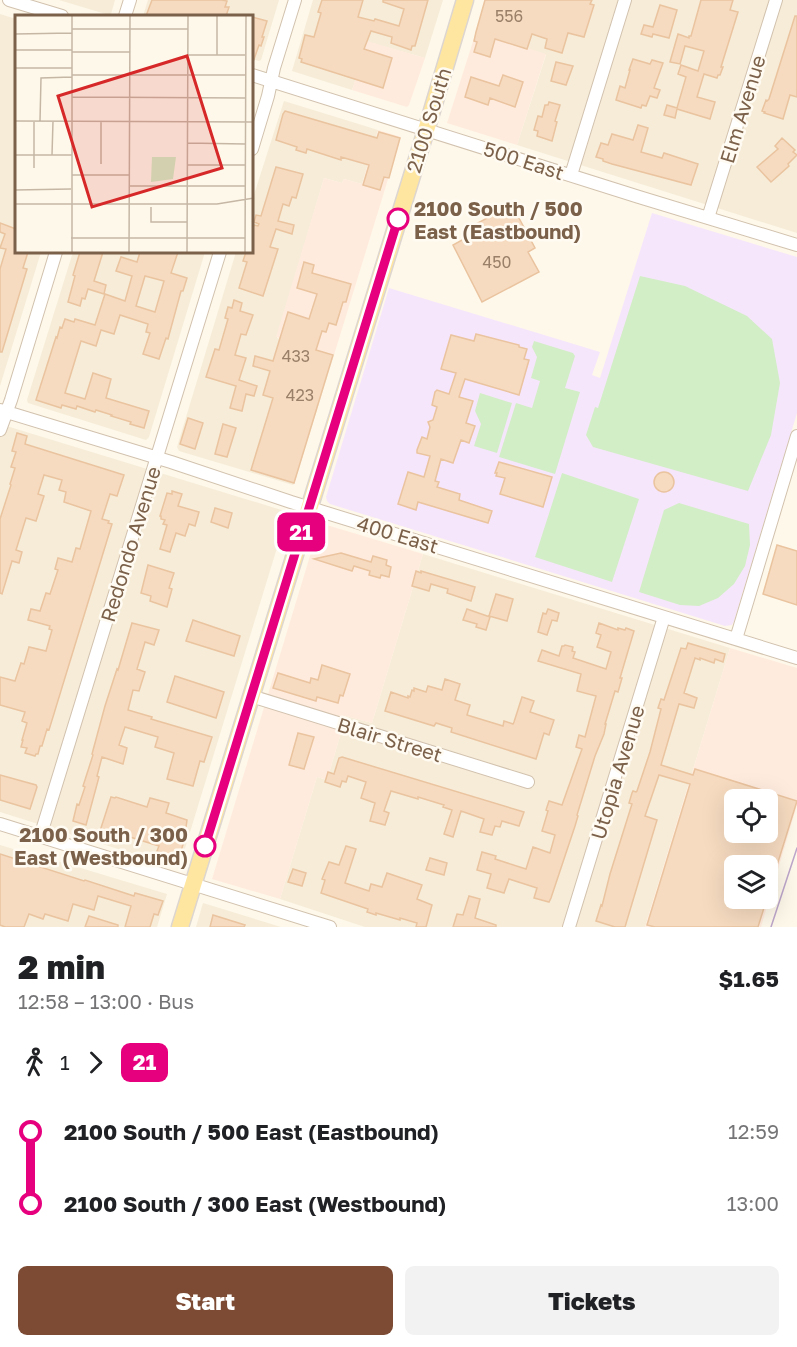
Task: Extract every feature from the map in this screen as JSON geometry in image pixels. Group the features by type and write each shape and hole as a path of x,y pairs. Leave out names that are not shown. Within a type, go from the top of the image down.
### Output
{"main road":[{"name":"2100 South","path":"180,927 465,0"}],"street":[{"path":"9,0 59,15"},
{"path":"125,15 130,0"},
{"path":"254,142 295,0"},
{"path":"571,176 625,0"},
{"name":"Elm Avenue","path":"708,218 776,0"},
{"name":"500 East","path":"254,76 797,245"},
{"path":"0,430 3,410 11,400 55,254"},
{"name":"Redondo Avenue","path":"40,837 219,254"},
{"name":"400 East","path":"3,410 797,658"},
{"path":"736,639 797,436"},
{"name":"Utopia Avenue","path":"569,927 664,617"},
{"name":"Blair Street","path":"251,696 528,782"},
{"path":"0,824 330,927"}],"shaded area":[{"path":"59,0 115,0 109,15"},
{"path":"148,0 279,0 259,61 254,60 254,15 143,15"},
{"path":"313,0 443,0 425,58 368,42 352,90 292,71"},
{"path":"542,0 797,0 797,233 517,145 546,55 527,49"},
{"path":"0,14 15,19 15,254 40,254 0,386"},
{"path":"476,32 546,54 517,145 447,123"},
{"path":"367,41 425,58 407,107 352,90"},
{"path":"284,101 378,130 362,184 344,179 342,183 324,178 277,338 334,355 293,485 179,451 177,447 235,254 254,254 254,195"},
{"path":"378,130 401,137 334,355 276,337 324,178 342,183 344,179 362,184"},
{"path":"652,213 797,257 797,413 732,625 725,626 330,504 327,501 326,497 389,288 600,352 592,375 600,378"},
{"path":"72,254 204,254 149,437 146,440 28,403 27,400"},
{"path":"0,424 288,512 179,868 0,812"},
{"path":"320,523 423,554 372,723 346,716 327,780 317,777 280,899 212,879"},
{"path":"423,554 730,648 645,927 365,927 280,899 317,777 327,780 346,716 372,723"},
{"path":"730,648 797,668 797,805 778,869 778,855 724,855 724,909 766,909 761,927 645,927"},
{"path":"0,845 40,857 18,927 0,927"},
{"path":"44,857 167,894 157,927 23,927"},
{"path":"203,903 281,927 196,927"}],"green space":[{"path":"640,276 685,286 747,316 772,339 780,383 771,435 748,491 593,447 586,435 595,407 598,408"},
{"path":"534,341 573,353 575,356 565,388 580,392 555,474 499,457 516,403 532,408 540,381 531,378 537,357 532,347"},
{"path":"480,393 512,403 497,453 474,446 481,424 475,411"},
{"path":"562,473 639,499 612,582 535,557"},
{"path":"679,503 749,524 750,545 745,566 734,584 718,598 699,606 680,605 639,592 664,510"}],"building":[{"path":"152,0 222,0 227,1 225,7 229,7 226,15 146,15"},
{"path":"322,0 363,0 358,17 399,26 404,9 383,2 383,0 428,0 415,46 412,46 411,50 391,43 392,37 371,31 364,49 392,58 383,88 301,62 302,59 299,58 305,35 314,37"},
{"path":"485,0 592,0 590,4 594,5 584,37 568,33 562,53 545,48 547,39 532,34 527,49 495,39 490,57 474,52 477,42 474,41"},
{"path":"701,0 733,0 730,10 738,12 720,75 717,78 704,74 697,97 715,102 710,119 677,109 675,118 664,115 667,105 677,108 686,77 678,74 681,65 698,71 704,51 685,46 680,64 670,62 678,34 689,38 691,36"},
{"path":"660,5 677,10 669,38 641,34 644,25 653,27"},
{"path":"795,16 797,16 797,97 790,95 783,119 762,111 766,100 769,99"},
{"path":"254,18 267,21 261,46 259,45 254,59"},
{"path":"633,59 650,64 652,60 663,63 654,88 660,90 657,98 650,96 646,106 642,105 641,108 616,100 620,86 625,88"},
{"path":"556,62 573,66 566,85 551,81"},
{"path":"503,75 523,82 515,107 490,98 488,105 465,97 471,77 499,86"},
{"path":"549,102 560,105 552,141 537,136 538,131 534,130 538,116 542,117 545,105"},
{"path":"285,111 377,138 379,132 400,138 389,178 384,177 380,190 363,185 369,165 341,157 341,160 307,149 306,153 296,150 297,147 276,140"},
{"path":"638,125 648,128 641,152 662,158 664,153 698,164 691,185 612,164 596,157 601,143 608,145 612,134 633,140"},
{"path":"782,138 795,150 793,152 797,155 788,164 789,166 771,182 757,167 778,149 775,146"},
{"path":"276,167 303,174 296,198 292,197 289,206 283,204 278,221 294,225 292,234 276,229 270,247 278,249 263,296 239,288 247,262 243,261 245,254 254,254 254,225 259,224 254,222 256,215 261,216"},
{"path":"512,205 535,248 528,252 539,272 482,302 453,245 473,234 470,227"},
{"path":"0,223 15,229 15,254 27,254 23,268 27,269 2,352 0,352 0,269 6,249 0,248 5,234 0,232"},
{"path":"79,254 102,254 94,281 106,285 104,294 88,289 80,306 68,302 75,276 73,275"},
{"path":"139,254 177,254 171,273 187,278 183,291 181,291 168,339 166,338 159,359 143,354 150,333 146,332 148,324 120,315 114,334 101,330 96,346 81,341 65,393 85,399 93,373 111,379 106,398 149,411 144,428 96,410 95,412 77,406 76,409 62,405 61,408 36,400 56,337 65,319 74,322 75,319 95,325 105,294 125,301 132,276 116,271 121,257 137,262","holes":["145,276 164,281 155,312 136,306"]},
{"path":"304,262 314,265 312,273 351,284 336,325 329,323 326,332 322,331 316,350 333,355 294,483 251,470 273,398 263,395 270,371 253,366 255,356 273,361 288,312 309,319 317,294 297,288"},
{"path":"234,300 242,303 240,311 253,315 246,335 241,334 235,355 246,358 239,380 257,386 254,396 246,394 242,411 230,408 236,386 206,377 215,349 219,350 228,319 225,318 228,307 232,308"},
{"path":"476,334 519,345 527,349 524,359 529,360 519,395 465,379 459,397 473,401 466,423 475,426 469,443 461,440 453,463 441,459 435,481 439,482 437,487 460,494 459,500 492,511 488,523 418,502 416,510 398,504 408,472 424,477 430,456 417,453 417,450 422,437 427,439 430,427 428,422 433,420 437,407 432,405 435,392 437,390 449,394 456,373 441,369 451,335 474,341"},
{"path":"188,418 203,423 195,449 180,444"},
{"path":"223,424 236,428 227,457 215,454"},
{"path":"17,433 27,436 25,444 124,475 117,496 110,494 102,519 112,524 49,730 47,729 42,746 35,756 25,753 27,748 21,747 27,723 22,721 25,712 0,705 0,677 15,681 21,663 24,664 29,647 46,651 52,630 49,629 50,626 28,620 31,609 40,611 46,593 50,594 58,570 55,569 58,558 72,562 76,548 80,549 91,511 64,502 66,492 59,490 62,480 44,475 38,494 44,496 36,521 26,518 16,550 22,552 19,563 12,561 2,594 0,593 0,519 15,468 11,467 16,452 12,451"},
{"path":"499,462 552,477 543,507 500,494 505,478 496,476"},
{"path":"664,472 671,475 674,482 671,489 664,492 657,489 654,482 657,475"},
{"path":"172,491 182,494 178,506 199,512 195,526 189,524 185,536 176,533 170,552 160,549 167,525 163,524 165,520 160,516 167,493 172,494"},
{"path":"215,508 232,513 228,528 211,522"},
{"path":"777,545 797,551 797,605 763,594"},
{"path":"341,553 371,562 373,556 387,560 386,565 391,567 389,577 381,575 380,578 369,575 370,571 354,566 352,571 314,559"},
{"path":"148,565 174,573 169,588 172,589 167,607 150,601 151,596 141,593"},
{"path":"416,571 475,587 471,601 447,593 448,589 431,584 429,591 412,586"},
{"path":"496,594 513,599 507,621 489,616"},
{"path":"467,609 490,617 486,630 476,627 477,624 463,620"},
{"path":"548,609 559,613 557,621 552,620 547,635 538,632 543,613 546,614"},
{"path":"193,620 240,636 234,656 186,641"},
{"path":"132,623 159,630 154,645 145,642 137,669 145,672 139,691 133,690 128,710 212,737 204,762 200,761 193,786 167,779 174,753 155,747 158,737 125,727 119,745 127,748 123,764 102,757 86,825 73,821 77,804 79,805 85,787 83,786 105,706"},
{"path":"599,623 618,630 618,628 625,630 626,628 634,631 618,692 615,691 604,734 551,898 549,902 534,898 537,888 509,879 504,893 487,888 491,874 477,870 482,852 496,856 495,859 526,869 533,847 550,853 555,835 542,831 548,811 546,810 549,801 562,805 582,749 576,747 579,735 585,737 596,696 577,691 581,674 538,661 542,650 559,656 562,646 565,645 573,647 572,651 575,652 573,658 606,669 611,652 597,647 601,635 596,633"},
{"path":"688,643 725,654 723,662 715,659 714,663 695,658 684,693 697,698 694,708 679,704 661,765 693,775 695,769 759,789 724,789 724,843 778,843 778,795 797,801 778,862 778,855 724,855 724,909 764,909 758,927 655,927 647,925 690,784 659,775 645,816 657,820 625,927 615,927 596,921 632,804 629,803 632,793 637,791 650,752 661,709 658,708 661,699 664,700 681,648 686,649"},
{"path":"322,665 350,674 343,696 340,695 338,703 317,697 316,701 273,688 278,673 310,683 311,678 318,680"},
{"path":"175,676 224,692 216,718 167,702"},
{"path":"445,679 460,684 455,700 470,705 467,715 503,726 504,721 513,724 522,697 534,701 530,712 554,720 549,735 544,733 536,759 451,732 452,728 436,723 434,726 385,711 391,692 408,698 414,688 426,692 428,686 442,690"},
{"path":"298,733 314,737 304,769 289,765"},
{"path":"342,757 524,812 519,826 502,821 500,827 495,826 492,835 480,832 484,819 461,811 453,837 444,834 452,810 443,807 444,805 391,791 384,811 389,813 385,825 370,821 375,803 361,798 366,782 348,776 346,782 342,781 340,787 325,782 328,772 334,774 339,758"},
{"path":"0,775 36,785 30,809 0,800"},
{"path":"111,797 147,807 150,798 169,803 166,813 187,820 179,858 157,851 159,846 100,831"},
{"path":"346,846 356,849 345,883 369,891 371,884 382,887 387,873 422,885 417,899 432,905 426,927 416,927 417,923 400,918 400,920 376,913 376,915 367,912 368,909 321,893 325,880 322,879 329,862 339,865"},
{"path":"0,854 134,896 135,893 163,901 158,915 154,914 150,927 125,927 131,906 98,896 94,910 73,904 68,921 45,914 43,919 29,914 24,927 5,927 0,925"},
{"path":"430,858 447,863 444,875 426,870"},
{"path":"293,869 306,873 302,886 288,882"},
{"path":"469,896 480,899 475,918 496,925 496,927 453,927 457,914 463,915"},
{"path":"213,915 245,925 244,927 210,927"},
{"path":"89,916 118,925 118,927 85,927"}],"tram line":[{"path":"771,927 797,848"}],"bus line":[{"name":"21","path":"205,846 398,219"}],"place":[{"name":"2100 South / 500 East (Eastbound)","path":"398,219"},
{"name":"2100 South / 300 East (Westbound)","path":"205,846"}]}
